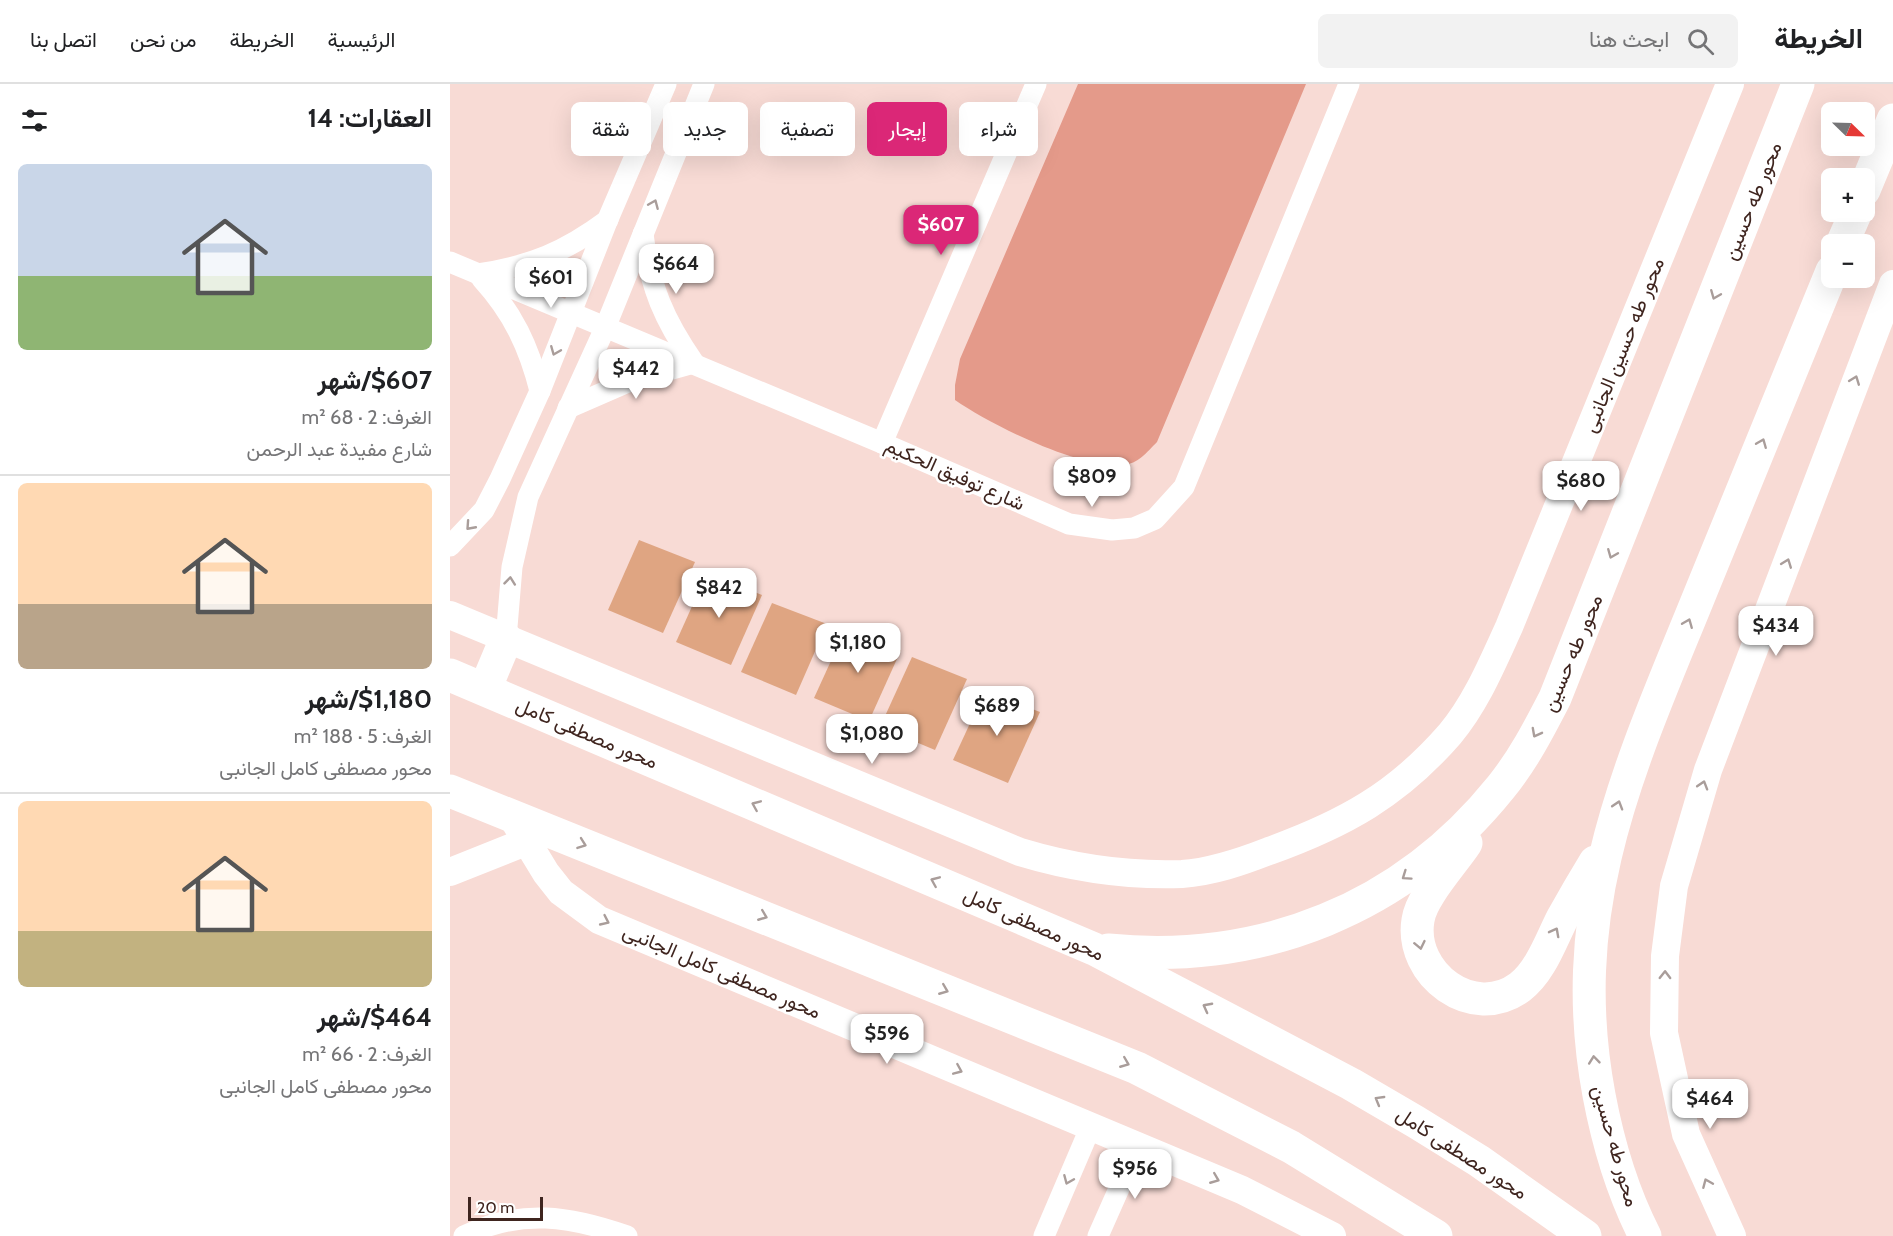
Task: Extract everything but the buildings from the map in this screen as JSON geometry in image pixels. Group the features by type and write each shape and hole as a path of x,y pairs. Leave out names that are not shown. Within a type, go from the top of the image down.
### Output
{"main road":[{"name":"محور طه حسين","path":"1094,949 1145,954 1196,952 1246,945 1296,932 1343,913 1389,888 1431,859 1468,825 1502,786 1531,743 1555,698 1798,84"},
{"path":"1873,168 1893,120"},
{"name":"محور طه حسين","path":"1645,1236 1620,1176 1604,1122 1594,1067 1589,1011 1589,955 1595,899 1607,844 1642,738 1825,288"},
{"path":"485,689 506,639"},
{"name":"محور مصطفى كامل","path":"450,675 1094,949 1352,1084 1479,1161 1585,1236"},
{"path":"1502,786 1430,895 1418,918 1417,944 1427,969 1446,987 1469,997 1496,997 1520,987 1537,968 1570,905 1607,844"},
{"path":"450,791 530,830 650,870 1137,1068 1291,1147 1436,1236"}],"street":[{"path":"450,546 484,510 540,392 608,219 666,84"},
{"path":"450,615 506,639 512,567 528,497 605,328 704,84"},
{"path":"882,442 1036,84"},
{"name":"شارع توفيق الحكيم","path":"450,262 570,314 882,442 1069,524 1112,530 1134,528 1155,519 1184,487 1349,84"},
{"name":"محور طه حسين الجانبى","path":"506,639 1020,852 1069,866 1124,872 1183,874 1232,865 1306,838 1360,812 1409,777 1451,733 1484,682 1509,627 1730,84"},
{"path":"478,274 513,269 548,258 579,241 608,219"},
{"path":"568,408 630,381 694,363 673,334 658,302 647,267 643,231"},
{"path":"478,274 501,299 519,327 532,359 540,392"},
{"path":"1732,1236 1686,1134 1664,1033 1665,956 1674,886 1708,770 1885,320 1893,284"},
{"path":"450,872 530,830"},
{"name":"محور مصطفى كامل الجانبى","path":"530,830 561,892 599,920 1091,1126 1137,1148 1242,1190 1332,1236"},
{"path":"1044,1236 1091,1126"},
{"path":"1098,1236 1137,1148"},
{"path":"464,1236 486,1226 533,1217 581,1220 627,1236"}],"shaded area":[{"path":"1078,84 1306,84 1157,442 1138,460 1123,465 1084,460 1060,453 1013,433 955,400 955,385 960,359"}]}
